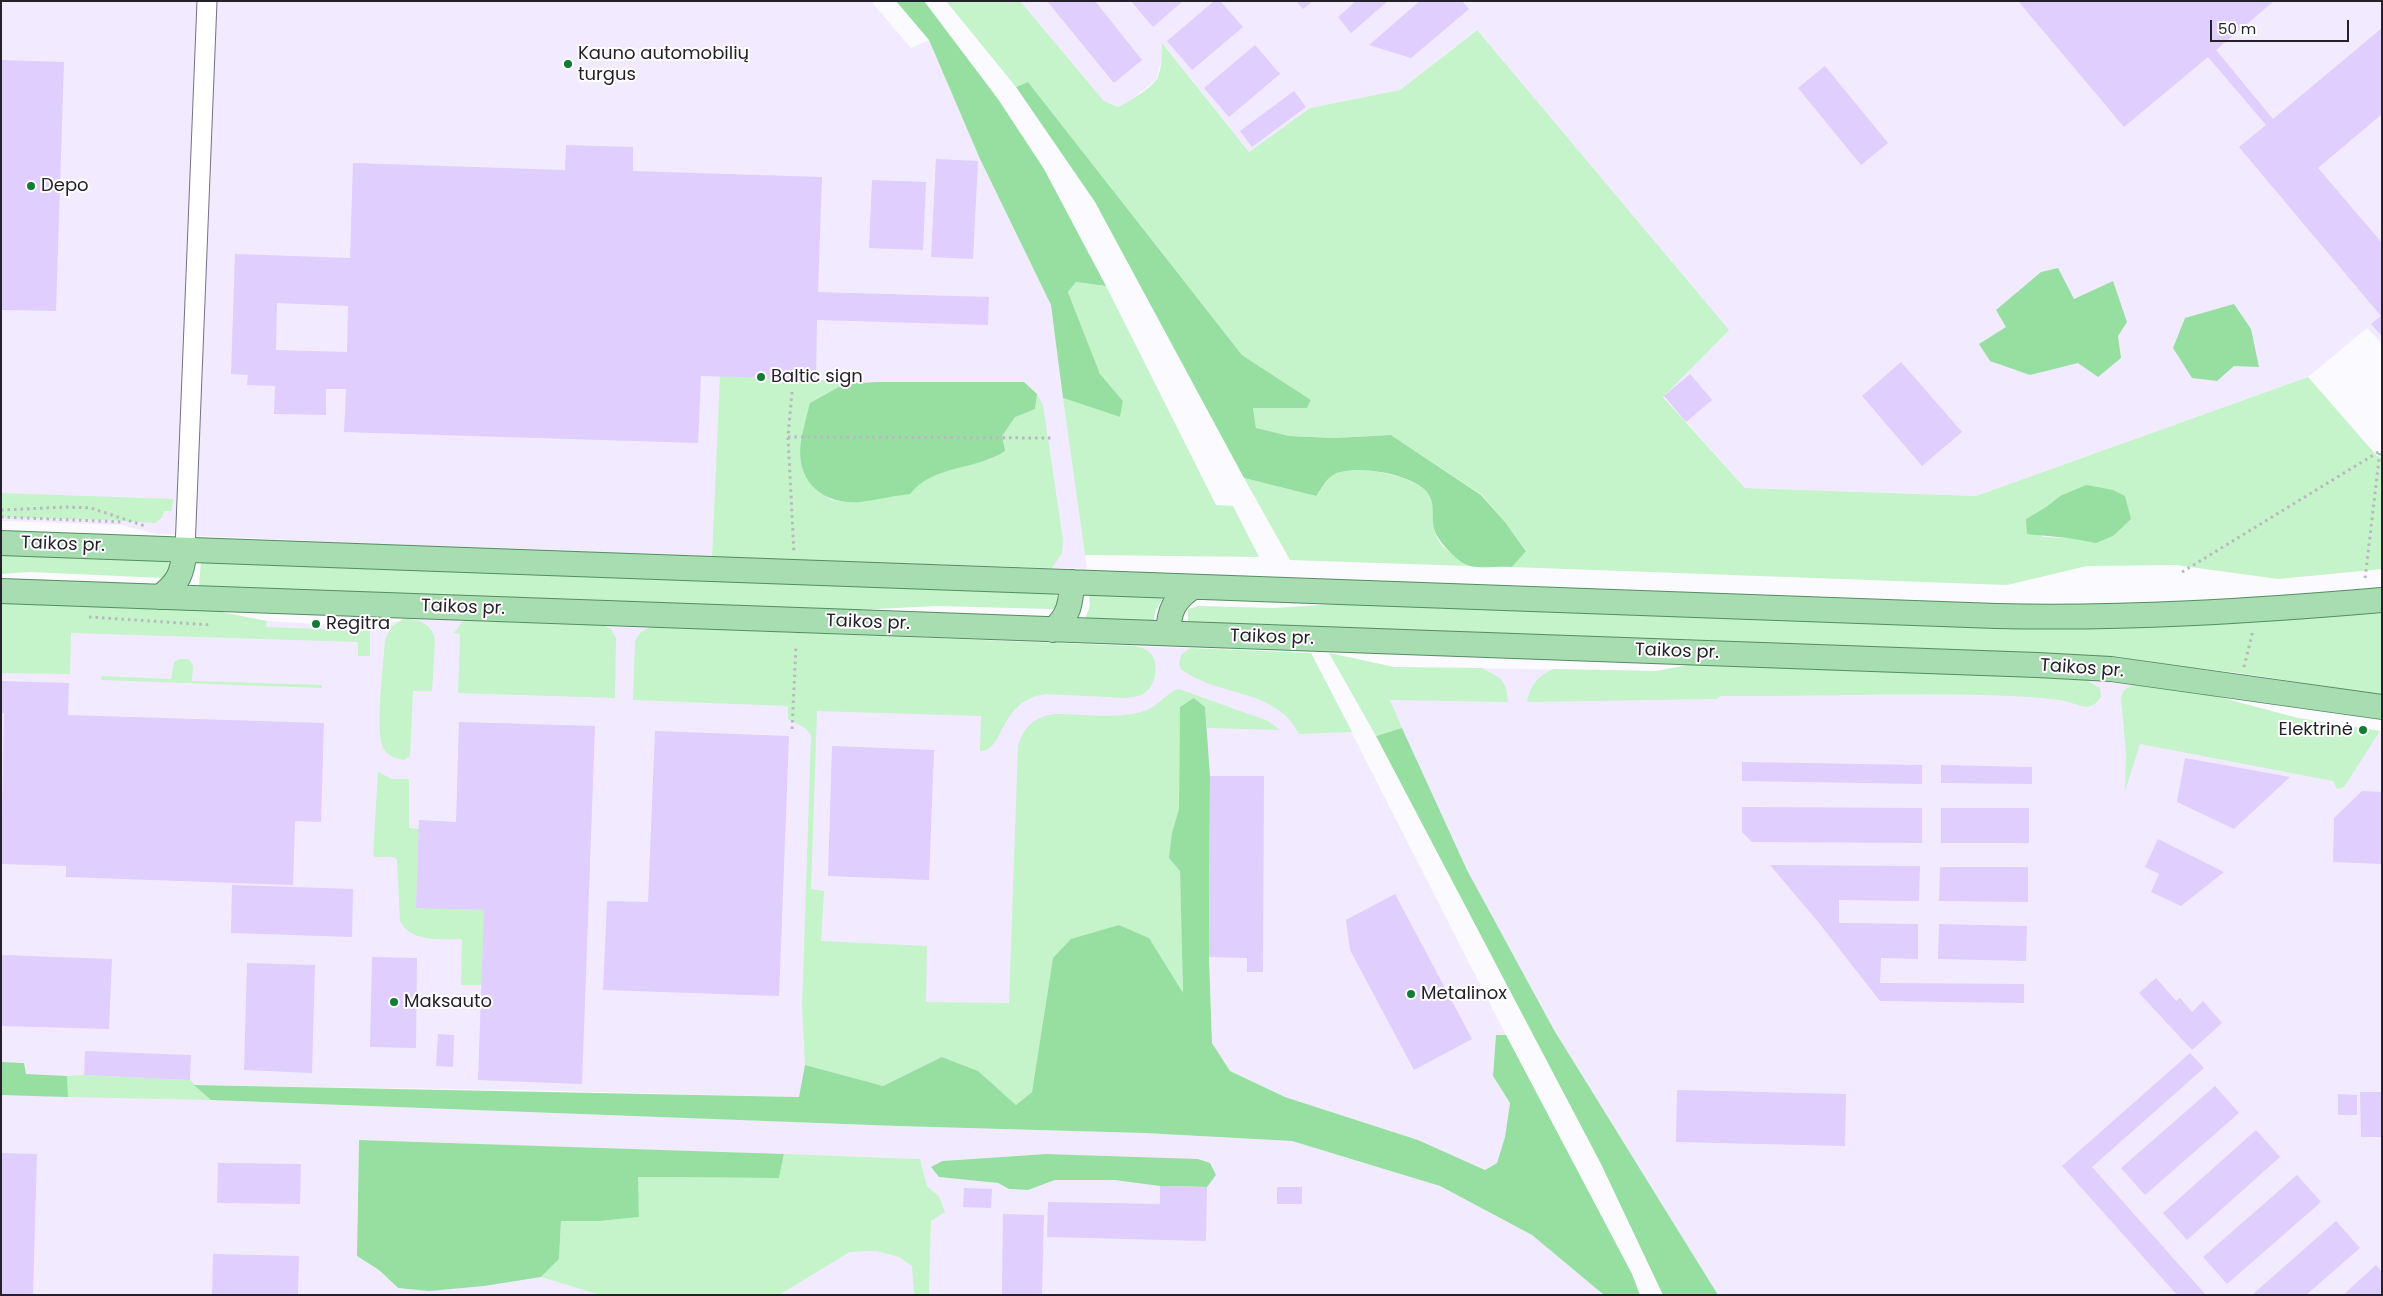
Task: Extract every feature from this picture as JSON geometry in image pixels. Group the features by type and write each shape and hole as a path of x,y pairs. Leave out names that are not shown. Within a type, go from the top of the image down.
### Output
{"main road":[{"name":"Taikos pr.","path":"1,543 2036,616 2179,615 2382,600"},
{"path":"160,597 175,585 183,570 185,550"},
{"path":"1053,630 1068,612 1071,603 1072,582"},
{"path":"1168,633 1172,607 1181,595 1193,587"},
{"name":"Taikos pr.","path":"1,591 2037,665 2111,670 2382,707"}],"street":[{"path":"185,550 195,272 202,168 206,1"}],"path":[{"path":"792,392 788,438 794,553"},
{"path":"788,438 1054,438"},
{"path":"2182,572 2381,450"},
{"path":"2365,579 2381,450"},
{"path":"1,510 68,507 91,508 151,528"},
{"path":"1,517 107,520 133,523"},
{"path":"2240,688 2254,624 2254,610"},
{"path":"87,617 212,625"},
{"path":"792,729 796,646"}],"shaded area":[{"path":"1,1 871,1 911,48 929,40 980,159 1051,305 1087,569 529,551 156,534 121,525 1,521"},
{"path":"1020,1 2382,1 2382,344 2367,328 2308,377 1976,496 1745,488 1663,396 1728,330 1476,30 1400,90 1310,108 1249,152 1163,44 1162,58 1156,80 1126,104 1119,107 1104,101"},
{"path":"1,602 216,611 267,621 352,626 418,619 1311,653 1506,1035 1496,1035 1493,1076 1510,1103 1505,1137 1497,1163 1485,1170 1418,1140 1285,1097 1230,1071 1212,1043 1209,957 1032,1092 799,1097 194,1085 211,1100 897,1126 1144,1133 1292,1141 1440,1186 1532,1235 1604,1295 929,1295 931,1220 939,1196 927,1186 920,1159 359,1140 357,1255 379,1270 397,1288 541,1277 600,1295 1,1295","holes":["1046,1154 1207,1187 1160,1186 1114,1180 1055,1180 1028,1190 1009,1189 998,1183 939,1177 932,1167 942,1161"]},
{"path":"1329,653 1394,667 1656,671 1699,663 2082,678 2136,683 2298,718 2382,731 2382,1295 1718,1295 1554,1030 1467,870 1402,728 1376,736"},
{"path":"876,1251 899,1257 913,1266 914,1295 779,1295 850,1252"}],"green space":[{"path":"896,1 924,1 998,99 1044,169 1106,286 1076,282 1068,292 1100,374 1123,401 1120,417 1063,398 1051,305 980,159 929,40"},
{"path":"946,1 1020,1 1104,101 1118,107 1139,95 1157,79 1161,66 1162,43 1249,152 1310,108 1400,90 1477,30 1729,330 1663,397 1745,488 1976,496 2308,377 2377,456 2382,457 2382,569 2278,579 2176,565 2087,566 2007,585 1512,567 1526,550 1482,495 1391,435 1335,438 1289,436 1256,429 1253,408 1307,408 1311,400 1242,355 1028,82 1016,87","holes":["2060,496 2068,538 2043,537 2026,519"]},
{"path":"1028,82 1242,355 1311,400 1307,408 1253,408 1256,428 1289,436 1335,438 1391,435 1481,495 1505,522 1526,551 1512,567 1475,567 1465,564 1454,556 1443,545 1434,528 1430,496 1409,480 1368,470 1342,472 1330,477 1316,496 1244,478 1095,202 1016,87"},
{"path":"2058,268 2074,299 2113,281 2127,322 2118,336 2121,358 2098,377 2078,363 2030,375 1990,361 1979,344 2006,327 1996,310 2041,272"},
{"path":"1076,282 1106,286 1216,505 1233,506 1259,557 1085,555 1063,398 1120,417 1123,401 1100,374 1068,292"},
{"path":"2234,304 2251,329 2259,367 2234,366 2217,381 2192,378 2173,348 2185,318"},
{"path":"720,376 816,379 844,384 810,403 813,487 831,500 860,502 918,483 946,470 992,459 1002,436 1014,417 1035,409 1037,394 1043,405 1063,540 1062,553 1052,568 712,557"},
{"path":"877,382 1024,382 1037,394 1035,409 1015,417 1002,436 1005,451 981,462 931,477 910,494 860,502 846,502 833,499 814,487 802,467 800,455 801,441 810,403 844,384"},
{"path":"1350,469 1397,476 1421,487 1429,494 1433,502 1435,529 1438,539 1447,550 1468,566 1290,560 1244,478 1316,496 1331,475"},
{"path":"2086,485 2113,490 2125,496 2131,519 2113,536 2096,543 2027,534 2026,519 2060,496"},
{"path":"1,493 174,499 171,511 164,511 162,518 155,523 1,517"},
{"path":"1,553 160,559 167,561 171,567 168,575 163,578 30,572 1,574"},
{"path":"201,560 1050,592 1057,596 1057,607 1052,609 937,606 836,611 199,588"},
{"path":"1089,595 1163,597 1153,621 1085,619 1090,606"},
{"path":"1,602 216,611 267,621 266,627 370,631 370,656 358,656 358,642 71,633 70,674 1,673"},
{"path":"1357,603 2005,626 2177,626 2382,613 2382,695 2239,673 2151,663 1193,623 1188,621 1188,609 1198,606 1274,608"},
{"path":"403,619 424,623 431,630 435,641 432,691 413,691 410,756 404,760 392,757 384,749 380,729 385,640 391,627"},
{"path":"463,621 603,625 611,629 616,638 615,698 458,693 460,634 454,633"},
{"path":"650,627 1134,646 1145,649 1152,655 1156,670 1155,676 1151,686 1143,694 1126,698 1046,694 1030,698 1010,715 994,743 988,749 980,751 981,716 817,711 811,889 824,891 821,941 927,946 926,1002 1009,1003 1018,746 1023,733 1031,724 1041,717 1055,714 1114,716 1137,713 1151,708 1179,689 1268,721 1280,730 1207,728 1205,707 1195,698 1180,707 1179,809 1172,833 1180,871 1183,995 1149,938 1119,925 1053,958 1032,1092 1016,1105 978,1071 942,1057 883,1086 805,1065 802,1007 811,735 805,728 788,719 788,706 633,700 635,641 640,633"},
{"path":"1190,648 1311,653 1352,732 1299,734 1289,719 1276,708 1196,678 1181,669 1179,664 1181,655"},
{"path":"1329,653 1394,667 1482,668 1500,678 1506,687 1508,702 1390,700 1402,728 1376,736"},
{"path":"180,659 189,659 193,666 192,681 322,685 322,688 102,680 101,676 171,679 174,662"},
{"path":"1699,663 2082,678 2100,688 2101,697 2093,705 2089,706 2040,698 1954,694 1721,696 1717,699 1527,702 1530,691 1536,681 1543,674 1554,669 1656,671"},
{"path":"2136,683 2204,693 2298,718 2380,731 2344,787 2337,789 2333,781 2140,744 2125,791 2126,753 2121,698 2124,690"},
{"path":"1194,698 1205,707 1210,776 1209,957 1212,1043 1230,1071 1285,1097 1418,1140 1485,1170 1497,1163 1505,1137 1510,1103 1493,1076 1496,1035 1506,1035 1632,1274 1640,1295 1604,1295 1532,1235 1440,1186 1292,1141 1144,1133 897,1126 211,1100 194,1085 799,1097 805,1065 883,1086 942,1057 978,1071 1016,1105 1032,1092 1053,958 1071,939 1119,925 1149,938 1183,993 1180,871 1169,858 1172,833 1179,809 1180,707"},
{"path":"1402,728 1467,870 1554,1030 1718,1295 1663,1295 1601,1164 1376,736"},
{"path":"378,772 392,779 409,779 409,828 419,829 416,907 484,910 482,985 461,985 462,939 436,939 419,936 405,928 400,921 397,860 394,857 375,857 373,855"},
{"path":"1,1062 24,1063 26,1074 67,1076 68,1097 1,1095"},
{"path":"84,1075 190,1080 211,1100 68,1097 67,1076"},
{"path":"359,1140 784,1154 779,1178 638,1177 639,1217 600,1221 561,1221 559,1259 541,1277 484,1286 429,1291 398,1288 379,1270 357,1256"},
{"path":"784,1154 920,1159 927,1186 939,1196 945,1212 931,1221 929,1295 914,1295 912,1266 899,1257 876,1251 850,1252 779,1295 600,1295 541,1277 559,1259 561,1221 600,1221 639,1217 637,1177 779,1178"},
{"path":"1046,1154 1198,1159 1210,1163 1216,1175 1207,1187 1160,1186 1114,1180 1055,1180 1028,1190 1009,1189 998,1183 939,1177 931,1167 942,1161"}],"building":[{"path":"1047,1 1095,1 1142,60 1114,83"},
{"path":"1131,1 1183,1 1153,27"},
{"path":"1214,1 1220,1 1243,27 1192,70 1167,41"},
{"path":"1296,1 1313,1 1303,9"},
{"path":"1356,1 1388,1 1351,33 1338,17"},
{"path":"1420,1 1462,1 1469,9 1411,58 1369,45"},
{"path":"2018,1 2274,1 2216,50 2273,119 2382,28 2382,114 2318,168 2382,243 2382,336 2371,324 2381,316 2239,147 2266,125 2208,57 2124,127"},
{"path":"1255,45 1280,74 1229,117 1204,88"},
{"name":"Depo","path":"1,60 64,62 56,311 1,310"},
{"path":"1825,66 1888,143 1861,165 1798,88"},
{"path":"1294,91 1306,107 1252,147 1240,131"},
{"path":"566,145 633,147 633,171 822,177 818,292 989,297 988,325 817,320 816,379 701,376 698,443 344,432 346,389 326,389 326,415 274,414 275,386 247,385 248,375 231,374 235,254 350,258 353,163 565,170","holes":["277,303 348,306 347,352 276,350"]},
{"path":"936,159 978,161 973,259 931,257"},
{"path":"872,180 926,182 923,250 869,248"},
{"path":"1901,362 1962,432 1922,466 1862,396"},
{"path":"1690,374 1712,400 1686,422 1664,396"},
{"path":"1,681 69,683 68,715 324,723 321,822 295,821 293,885 66,877 66,866 1,864 4,713 1,713"},
{"path":"459,722 595,726 582,1084 478,1080 484,910 416,908 419,820 456,822"},
{"path":"655,731 789,736 779,996 603,990 607,901 648,902"},
{"path":"832,746 934,750 929,880 828,876"},
{"path":"2185,758 2290,777 2234,829 2177,802"},
{"path":"1742,762 1922,765 1922,784 1742,781"},
{"path":"1941,765 2032,767 2032,784 1941,783"},
{"path":"1210,776 1264,776 1263,972 1247,972 1247,958 1209,957"},
{"path":"2362,791 2382,792 2382,864 2333,862 2334,818"},
{"path":"1742,807 1922,808 1922,843 1752,842 1742,832"},
{"path":"1941,808 2029,808 2029,843 1941,843"},
{"path":"2158,839 2224,872 2181,906 2151,892 2159,874 2145,867"},
{"path":"1770,865 1920,866 1919,901 1839,900 1839,923 1918,924 1918,959 1881,958 1880,983 2024,984 2024,1003 1880,1001 1819,923"},
{"path":"1940,867 2028,867 2028,902 1939,901"},
{"path":"232,885 353,889 352,937 231,933"},
{"name":"Metalinox","path":"1395,894 1472,1039 1414,1070 1350,950 1346,920"},
{"path":"1939,924 2027,926 2026,961 1938,959"},
{"path":"1,955 112,959 109,1029 1,1026"},
{"name":"Maksauto","path":"372,957 417,958 416,1048 370,1047"},
{"path":"247,963 315,965 312,1073 244,1070"},
{"path":"2156,978 2176,1001 2180,998 2192,1012 2203,1001 2222,1023 2192,1050 2139,993"},
{"path":"438,1034 454,1035 453,1067 436,1066"},
{"path":"85,1051 191,1055 190,1080 84,1075"},
{"path":"2190,1053 2204,1068 2092,1167 2206,1295 2177,1295 2062,1166"},
{"path":"2215,1086 2239,1113 2145,1195 2121,1168"},
{"path":"1677,1090 1846,1094 1845,1146 1676,1142"},
{"path":"2360,1092 2382,1092 2382,1137 2361,1137"},
{"path":"2338,1094 2357,1095 2357,1115 2338,1115"},
{"path":"2256,1130 2280,1157 2187,1240 2163,1213"},
{"path":"1,1153 37,1154 33,1295 1,1295"},
{"path":"218,1163 301,1164 300,1204 217,1203"},
{"path":"2297,1175 2321,1202 2227,1284 2203,1257"},
{"path":"1160,1186 1207,1187 1206,1241 1047,1237 1048,1202 1160,1204"},
{"path":"1277,1187 1302,1187 1302,1204 1277,1204"},
{"path":"964,1188 992,1189 991,1208 963,1207"},
{"path":"1003,1214 1044,1215 1042,1295 1002,1295"},
{"path":"2336,1221 2360,1248 2306,1295 2252,1295"},
{"path":"213,1254 299,1256 298,1295 212,1295"},
{"path":"2376,1265 2382,1272 2382,1295 2343,1295"}],"place":[{"name":"Kauno automobilių turgus","path":"568,64"},
{"name":"Depo","path":"31,186"},
{"name":"Baltic sign","path":"761,377"},
{"name":"Regitra","path":"316,624"},
{"name":"Elektrinė","path":"2363,730"},
{"name":"Metalinox","path":"1411,994"},
{"name":"Maksauto","path":"394,1002"}]}
